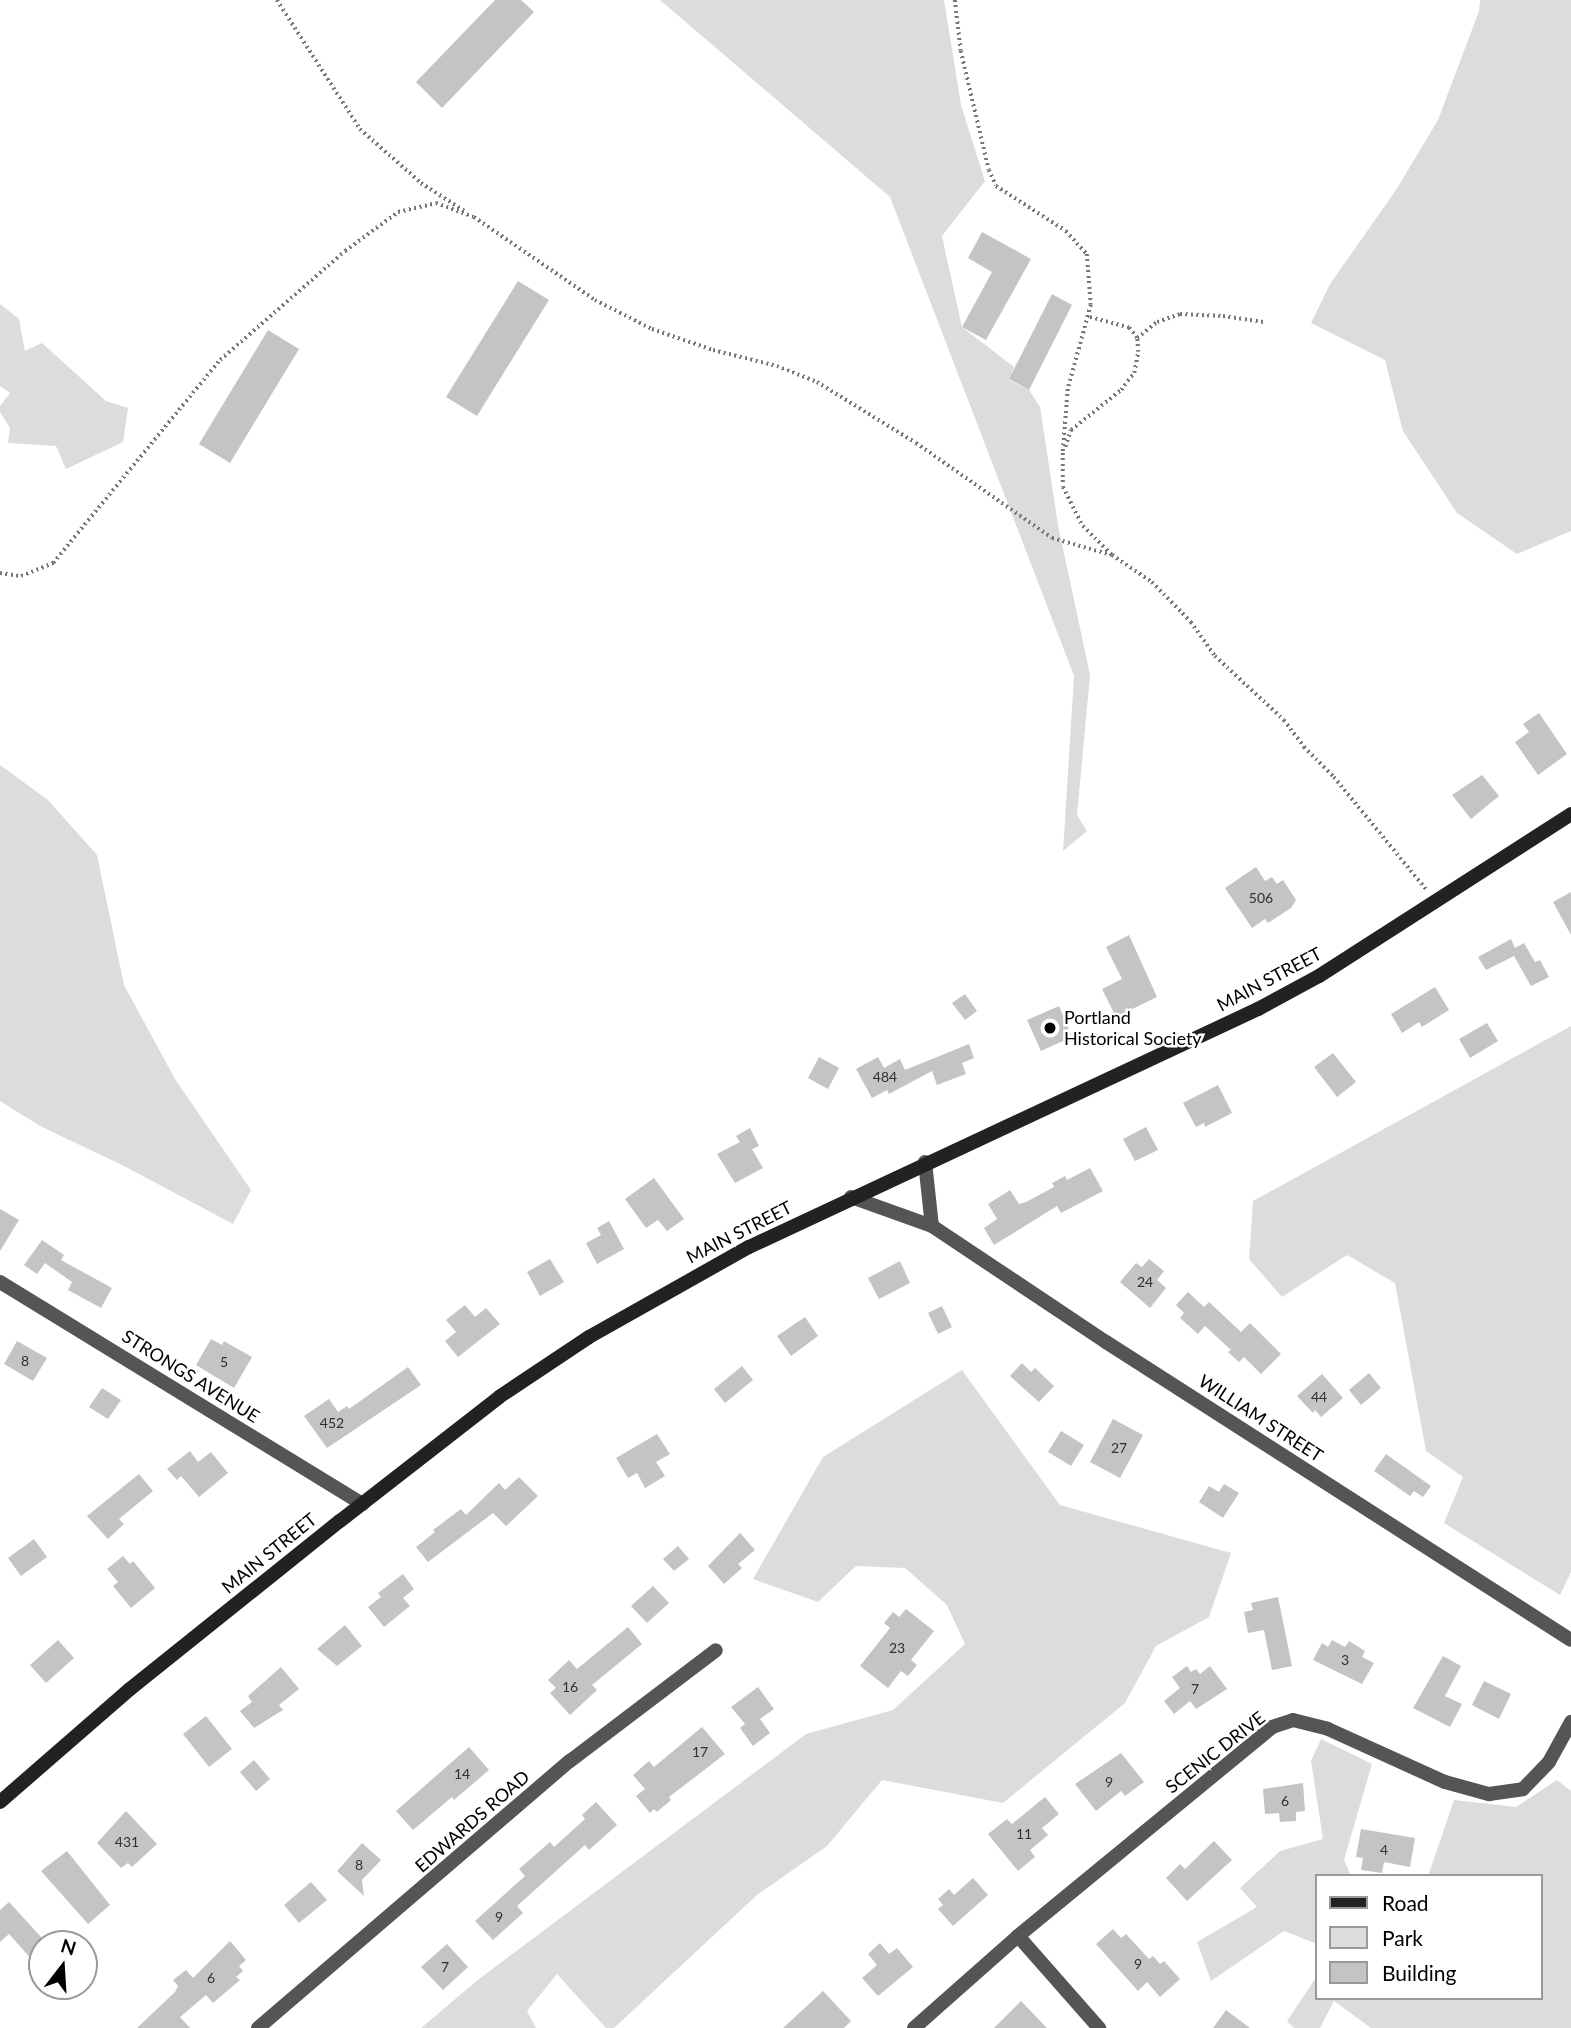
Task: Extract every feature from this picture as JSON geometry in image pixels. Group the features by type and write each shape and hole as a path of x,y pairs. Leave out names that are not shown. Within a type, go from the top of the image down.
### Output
{"main road":[{"name":"MAIN STREET","path":"0,1802 130,1689 362,1504 499,1397 589,1337 748,1247 925,1162 1258,1009 1319,976 1568,820"}],"street":[{"path":"925,1162 932,1226"},
{"name":"WILLIAM STREET","path":"851,1197 932,1226 1106,1342 1571,1640"},
{"name":"STRONGS AVENUE","path":"0,1282 362,1504"},
{"name":"EDWARDS ROAD","path":"258,2028 570,1761 716,1650"},
{"name":"SCENIC DRIVE","path":"914,2028 1018,1936 1272,1727 1293,1720 1328,1729 1445,1782 1489,1794 1522,1788 1549,1762 1571,1723"},
{"path":"1018,1936 1099,2028"}],"path":[{"path":"277,0 360,129 421,183 509,238 550,271 606,306 652,329 713,350 777,366 817,382 916,443 1052,538 1112,555"},
{"path":"955,0 961,51 989,170 996,186 1066,231 1087,254 1091,305 1068,389 1063,453 1063,487 1083,526 1112,555 1152,582 1191,622 1215,656 1284,720 1436,901"},
{"path":"0,573 21,576 53,563 220,360 345,251 398,212 436,203 474,217"},
{"path":"1137,338 1157,322 1180,314 1264,322"},
{"path":"1063,453 1071,430 1121,390 1134,373 1138,352 1137,338 1120,324 1088,317"}],"green space":[{"path":"660,0 944,0 961,105 985,181 942,236 962,327 1014,367 1009,380 1029,390 1040,407 1058,525 1090,675 1077,815 1087,831 1063,851 1074,676 890,197"},
{"path":"1480,0 1571,0 1571,531 1517,554 1457,513 1403,431 1385,360 1311,323 1330,284 1396,190 1438,120 1479,11"},
{"path":"0,304 19,319 25,351 42,343 106,401 128,408 123,442 66,469 56,446 8,443 10,428 0,412 0,406 10,393 0,386"},
{"path":"0,765 48,800 97,855 124,985 175,1079 251,1190 233,1224 124,1166 40,1126 0,1101"},
{"path":"1571,1026 1571,1572 1560,1595 1444,1523 1463,1477 1426,1451 1395,1283 1347,1255 1282,1297 1249,1259 1253,1201"},
{"path":"962,1370 1060,1505 1231,1553 1209,1617 1156,1646 1125,1703 1003,1803 882,1780 827,1846 757,1895 614,2028 606,2028 557,1974 527,2011 536,2028 421,2028 479,1979 806,1734 893,1710 965,1644 947,1605 905,1568 856,1566 818,1602 753,1579 823,1457"},
{"path":"1321,1739 1372,1764 1344,1860 1350,1874 1316,1874 1316,1944 1284,1931 1211,1981 1197,1942 1257,1907 1240,1888 1280,1851 1323,1839 1311,1761"},
{"path":"1557,1780 1571,1791 1571,2028 1371,2028 1334,2001 1320,2028 1294,2028 1287,2021 1316,1978 1316,2000 1543,2000 1543,1874 1429,1874 1454,1800 1516,1807"}],"building":[{"path":"495,0 521,0 534,12 442,108 416,82"},
{"path":"982,232 1031,259 986,340 962,327 992,272 968,258"},
{"path":"518,281 549,300 477,416 446,397"},
{"path":"1052,294 1072,305 1029,390 1009,379"},
{"path":"268,330 299,349 230,463 199,444"},
{"path":"1539,713 1567,754 1538,775 1515,742 1529,732 1523,724"},
{"path":"1482,775 1499,796 1471,819 1452,795"},
{"path":"1256,867 1265,881 1272,877 1277,884 1283,880 1296,900 1291,908 1268,923 1265,919 1252,928 1225,888"},
{"path":"1571,892 1571,935 1553,902"},
{"path":"1129,935 1157,997 1116,1017 1102,989 1122,979 1106,947"},
{"path":"1511,939 1515,948 1524,943 1535,962 1540,960 1549,977 1531,986 1514,956 1486,970 1478,957"},
{"path":"1435,987 1449,1010 1422,1027 1419,1022 1402,1033 1391,1014"},
{"path":"965,994 977,1011 965,1020 952,1003"},
{"name":"Portland Historical Society","path":"1059,1006 1072,1037 1041,1051 1027,1020"},
{"path":"1487,1023 1498,1041 1470,1058 1459,1039"},
{"path":"969,1044 974,1058 962,1063 966,1074 937,1085 932,1071 889,1094 887,1090 872,1098 856,1069 878,1057 884,1068 900,1059 905,1070"},
{"path":"1333,1053 1356,1082 1337,1097 1314,1067"},
{"path":"819,1057 839,1068 828,1089 808,1078"},
{"path":"1218,1085 1232,1113 1205,1127 1204,1123 1196,1127 1183,1103"},
{"path":"1146,1127 1158,1150 1135,1161 1123,1139"},
{"path":"750,1128 759,1146 752,1149 763,1168 735,1183 717,1154 740,1142 736,1136"},
{"path":"1090,1168 1103,1191 1061,1213 1057,1206 994,1245 984,1228 997,1219 988,1204 1010,1190 1019,1204 1026,1202 1054,1187 1052,1183 1065,1176 1067,1180"},
{"path":"654,1178 684,1219 667,1231 658,1220 646,1228 625,1199"},
{"path":"0,1209 19,1220 0,1251"},
{"path":"609,1221 624,1249 597,1264 586,1243 601,1235 597,1228"},
{"path":"42,1240 64,1255 61,1260 112,1288 101,1308 68,1290 72,1282 45,1263 37,1274 24,1265"},
{"path":"550,1259 564,1282 540,1296 527,1272"},
{"path":"1149,1259 1164,1271 1157,1280 1166,1288 1150,1308 1120,1282 1136,1263 1142,1267"},
{"path":"900,1261 910,1283 879,1299 868,1278"},
{"path":"1188,1292 1204,1307 1209,1302 1241,1332 1250,1323 1281,1354 1261,1374 1244,1357 1239,1362 1228,1352 1231,1350 1205,1326 1198,1334 1180,1318 1184,1313 1176,1305"},
{"path":"465,1305 475,1317 486,1308 500,1324 458,1357 445,1341 456,1332 446,1320"},
{"path":"942,1306 952,1327 938,1334 928,1313"},
{"path":"805,1317 818,1336 791,1356 777,1336"},
{"path":"211,1339 222,1345 224,1341 252,1357 234,1388 196,1365"},
{"path":"17,1341 47,1358 33,1381 4,1364"},
{"path":"1022,1363 1031,1372 1035,1368 1054,1386 1039,1402 1010,1376"},
{"path":"742,1366 753,1380 725,1403 714,1389"},
{"path":"408,1367 421,1385 327,1448 304,1416 329,1399 338,1412 347,1406 349,1409"},
{"path":"1369,1373 1381,1388 1361,1405 1349,1390"},
{"path":"1322,1374 1343,1398 1321,1417 1315,1410 1313,1413 1297,1396"},
{"path":"102,1388 121,1400 108,1419 89,1407"},
{"path":"1113,1419 1143,1435 1120,1478 1090,1462"},
{"path":"1061,1431 1084,1445 1071,1466 1048,1452"},
{"path":"657,1434 670,1454 656,1462 665,1476 645,1488 637,1473 628,1478 616,1458"},
{"path":"190,1451 198,1462 211,1452 228,1473 199,1497 181,1476 177,1480 167,1469"},
{"path":"1386,1454 1431,1486 1423,1497 1414,1491 1410,1496 1374,1471"},
{"path":"139,1474 153,1491 119,1519 124,1524 108,1539 87,1516"},
{"path":"519,1477 538,1496 506,1526 493,1513 428,1562 416,1547 461,1509 466,1515 499,1483 505,1490"},
{"path":"1224,1484 1239,1493 1223,1518 1199,1502 1209,1486 1219,1492"},
{"path":"740,1533 755,1550 738,1564 742,1568 724,1584 708,1566"},
{"path":"34,1539 47,1557 21,1576 8,1558"},
{"path":"678,1546 689,1559 674,1571 663,1559"},
{"path":"123,1556 130,1564 133,1561 155,1588 131,1608 113,1586 118,1582 107,1569"},
{"path":"403,1574 414,1589 403,1598 410,1606 384,1627 368,1607 381,1597 378,1593"},
{"path":"653,1586 669,1603 647,1623 631,1606"},
{"path":"1278,1597 1292,1666 1272,1670 1264,1630 1248,1633 1244,1612 1253,1610 1251,1603"},
{"path":"906,1609 934,1631 911,1660 917,1665 908,1676 901,1671 888,1688 860,1666 890,1628 884,1623 893,1612 899,1617"},
{"path":"345,1625 362,1646 337,1666 317,1649"},
{"path":"628,1627 642,1644 592,1685 597,1690 570,1715 550,1693 556,1688 548,1680 569,1660 577,1669"},
{"path":"58,1640 74,1658 46,1683 30,1665"},
{"path":"1332,1640 1345,1647 1349,1641 1365,1651 1362,1657 1374,1663 1362,1684 1313,1660 1322,1643 1328,1647"},
{"path":"1443,1656 1461,1666 1445,1696 1462,1704 1450,1727 1413,1708"},
{"path":"1187,1666 1191,1672 1196,1669 1200,1674 1210,1666 1227,1689 1196,1709 1190,1701 1174,1714 1164,1701 1180,1688 1172,1677"},
{"path":"281,1667 299,1689 279,1705 283,1710 254,1728 240,1711 252,1702 248,1696"},
{"path":"1484,1681 1511,1694 1499,1719 1472,1705"},
{"path":"758,1687 774,1709 760,1719 770,1733 753,1746 740,1728 745,1724 731,1707"},
{"path":"206,1716 232,1749 209,1767 183,1734"},
{"path":"702,1727 725,1754 669,1797 671,1800 657,1812 654,1809 650,1813 636,1796 645,1789 633,1775 649,1761 654,1767"},
{"path":"469,1747 489,1770 413,1830 396,1811"},
{"path":"1121,1753 1144,1782 1125,1796 1121,1791 1096,1811 1075,1784"},
{"path":"254,1760 270,1779 256,1791 240,1772"},
{"path":"1303,1783 1305,1811 1296,1812 1296,1821 1280,1822 1279,1813 1265,1814 1263,1789"},
{"path":"1045,1797 1059,1814 1042,1828 1048,1835 1030,1850 1035,1857 1018,1871 988,1834 1007,1819 1012,1824"},
{"path":"596,1802 617,1825 589,1850 585,1845 517,1906 523,1913 493,1940 475,1921 525,1876 519,1869 550,1842 554,1847 585,1819 582,1815"},
{"path":"126,1811 157,1844 132,1867 128,1863 121,1868 97,1843"},
{"path":"1361,1829 1415,1838 1410,1867 1384,1862 1382,1873 1361,1870 1363,1858 1356,1857"},
{"path":"1214,1841 1232,1860 1187,1901 1166,1878 1180,1864 1185,1869"},
{"path":"362,1843 381,1860 362,1880 364,1896 337,1871"},
{"path":"67,1851 110,1905 88,1924 41,1871"},
{"path":"973,1878 988,1895 953,1926 938,1909 943,1905 938,1899 949,1889 954,1895"},
{"path":"311,1882 327,1900 299,1923 284,1905"},
{"path":"9,1902 35,1930 28,1930 28,1955 9,1934 0,1942 0,1910"},
{"path":"1113,1929 1121,1938 1126,1934 1149,1959 1153,1956 1160,1964 1164,1961 1180,1979 1160,1997 1147,1982 1138,1991 1096,1944"},
{"path":"230,1941 246,1960 239,1966 243,1971 236,1977 240,1980 213,2003 206,1995 180,2017 190,2028 137,2028 175,1992 178,1986 173,1980 186,1970 193,1978"},
{"path":"880,1943 889,1954 897,1948 913,1967 878,1996 862,1978 877,1965 868,1954"},
{"path":"447,1944 468,1967 443,1990 421,1967"},
{"path":"823,1991 851,2021 844,2028 783,2028"},
{"path":"1021,2001 1047,2028 994,2028"},
{"path":"1226,2010 1250,2028 1213,2028"}],"place":[{"name":"Portland Historical Society","path":"1050,1028"}]}
